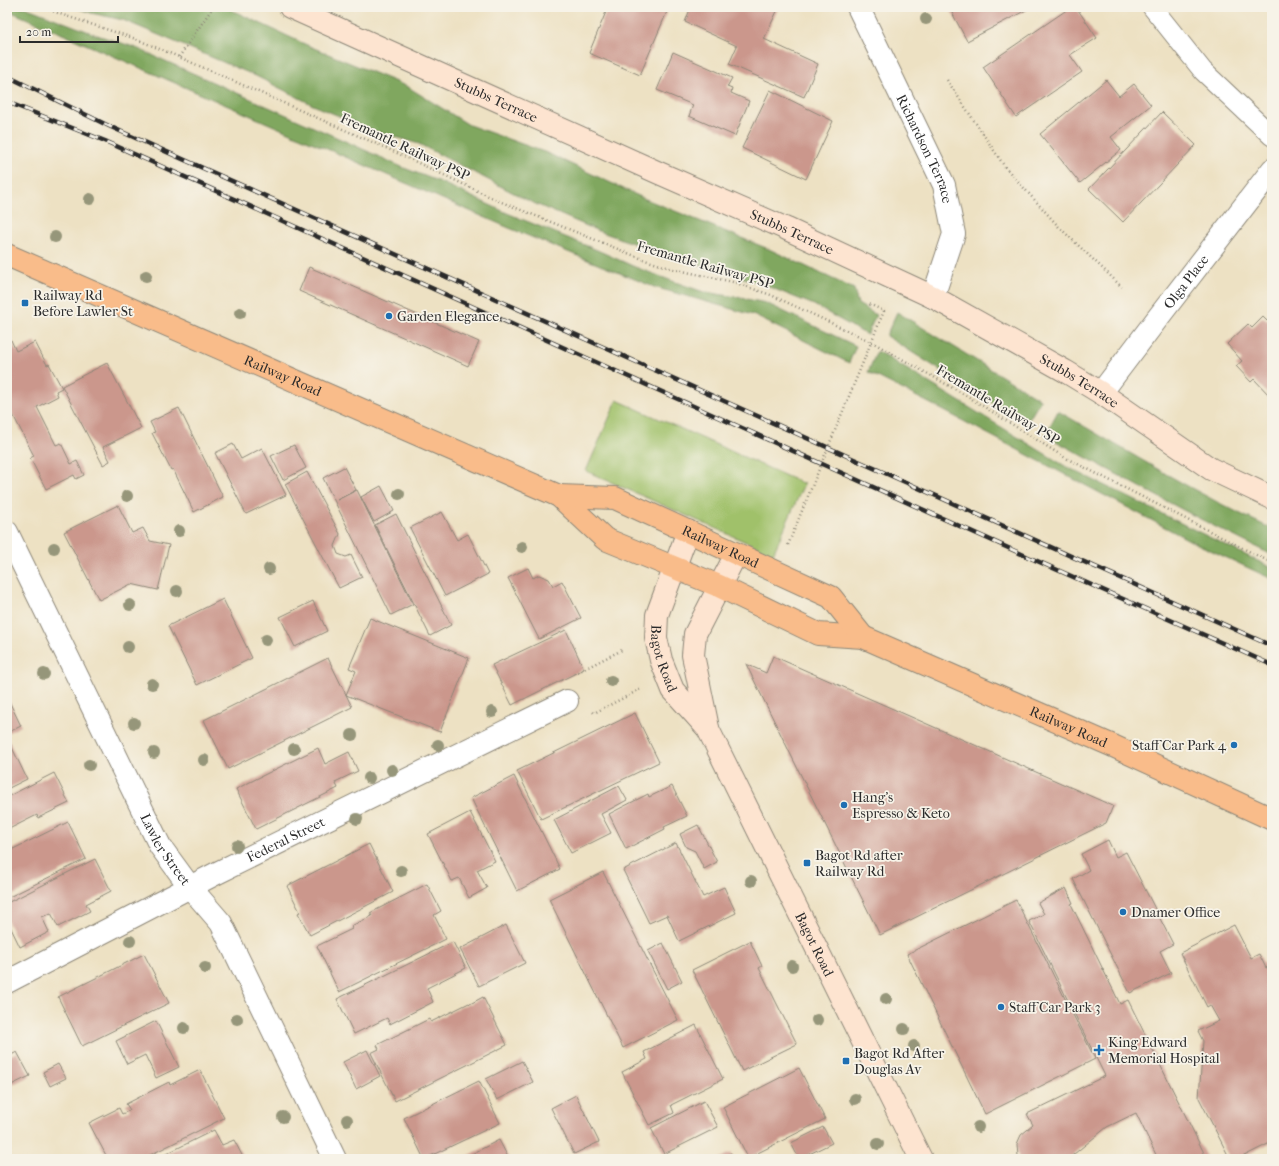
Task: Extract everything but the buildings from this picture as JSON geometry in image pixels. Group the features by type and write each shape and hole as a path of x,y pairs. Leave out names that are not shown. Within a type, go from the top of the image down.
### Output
{"main road":[{"name":"Railway Road","path":"7,255 559,496 605,539 719,586 818,634 863,637 1111,745 1272,819"},
{"name":"Railway Road","path":"559,496 615,498 688,531 831,598 863,637"}],"street":[{"name":"Stubbs Terrace","path":"290,7 659,173 787,228 933,296 1101,394 1211,469 1272,498"},
{"name":"Richardson Terrace","path":"858,7 944,185 954,234 933,296"},
{"name":"Olga Place","path":"1101,394 1157,318 1272,170"},
{"name":"Bagot Road","path":"688,531 657,615 656,638 661,660 673,690 708,729"},
{"name":"Lawler Street","path":"7,532 160,846 190,887 221,923 335,1159"},
{"name":"Bagot Road","path":"736,554 696,634 693,654 708,729 921,1159"},
{"name":"Federal Street","path":"7,982 190,887 567,702"}],"lane":[{"path":"1152,7 1203,72 1272,136"}],"path":[{"name":"Fremantle Railway PSP","path":"42,7 63,16 136,39 179,57 395,152 499,201 658,265 733,282 771,294 872,342 967,396 1052,450 1092,472 1272,563"},
{"path":"179,57 213,7"},
{"path":"947,80 1005,167 1058,227 1122,287"},
{"path":"785,552 884,311 867,303"},
{"path":"573,675 624,649"},
{"path":"590,707 594,713 644,687"}],"green space":[{"path":"7,7 25,7 97,35 134,47 404,168 440,182 507,213 635,267 704,292 766,303 856,346 849,363 753,315 654,287 509,228 7,10"},
{"path":"74,7 225,7 309,46 408,87 469,125 547,153 643,198 771,250 854,289 858,304 876,315 867,335 814,305 757,282 655,251 596,230 531,202 419,144 372,130 313,105 256,76 123,20 91,13"},
{"path":"897,312 1041,400 1026,424 886,336"},
{"path":"877,351 1065,466 1272,568 1272,579 1191,541 868,372"},
{"path":"617,400 804,484 773,554 586,471"},
{"path":"1058,411 1190,488 1272,529 1272,555 1186,512 1045,435"}],"railway":[{"path":"7,76 111,127 1272,646"},
{"path":"7,102 105,141 1035,560 1272,665"}],"place":[{"name":"Railway Rd Before Lawler St","path":"25,303"},
{"name":"Garden Elegance","path":"389,316"},
{"name":"Staff Car Park 4","path":"1234,745"},
{"name":"Hang's Espresso & Keto","path":"844,805"},
{"name":"Bagot Rd after Railway Rd","path":"807,863"},
{"name":"Dnamer Office","path":"1123,912"},
{"name":"Staff Car Park 3","path":"1001,1007"},
{"name":"King Edward Memorial Hospital","path":"1099,1050"},
{"name":"Bagot Rd After Douglas Av","path":"846,1061"}]}
